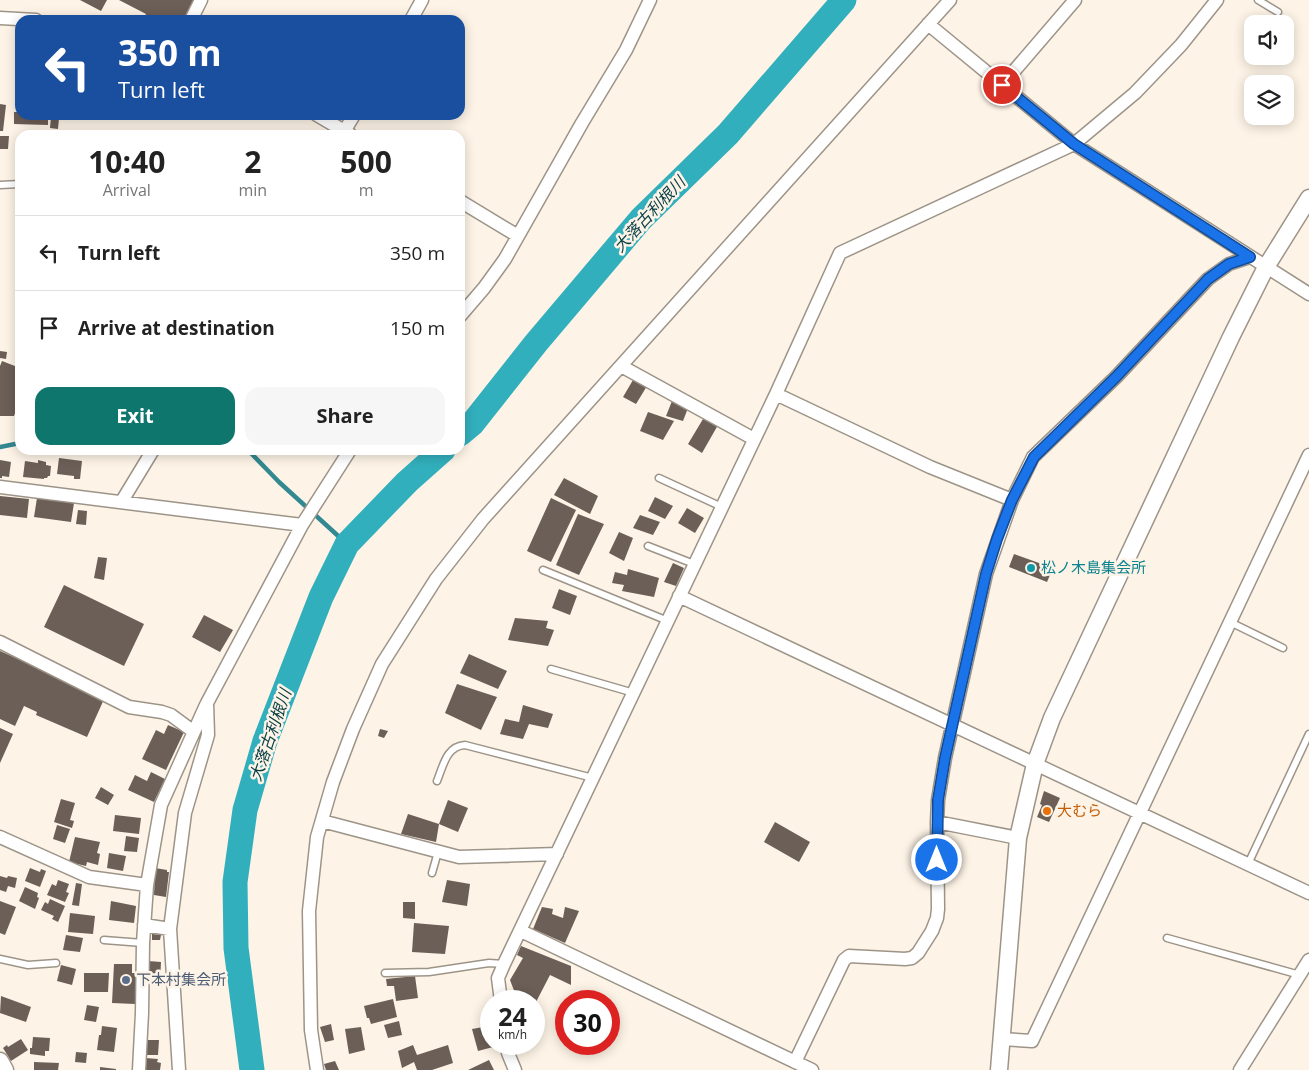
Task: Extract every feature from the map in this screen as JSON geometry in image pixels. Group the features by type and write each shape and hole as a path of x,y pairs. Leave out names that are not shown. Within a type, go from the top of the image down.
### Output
{"street":[{"path":"194,15 201,0"},
{"path":"414,15 422,0"},
{"path":"465,310 505,260 582,123 626,50 650,0"},
{"path":"317,1070 311,1030 309,910 317,837 333,782 352,729 382,664 436,578 483,519 950,0"},
{"path":"1002,85 1075,0"},
{"path":"500,990 498,978 504,964 776,394 840,252 1074,144 1135,93 1181,45 1217,0"},
{"path":"0,18 15,19"},
{"path":"928,24 1074,144 1309,294"},
{"path":"325,120 340,130"},
{"path":"999,1070 1018,838 1035,764 1052,718 1230,337 1266,267 1309,198"},
{"path":"465,204 518,236"},
{"path":"796,1062 844,960 849,956 912,958 918,953 932,931 938,909 936,822 944,767 986,574 1012,500 1034,457 1116,377 1208,279 1229,264 1250,257"},
{"path":"622,366 754,439"},
{"path":"776,394 930,468 1012,500"},
{"path":"122,501 150,455"},
{"path":"139,1070 147,885 161,805 207,703 302,526 347,455"},
{"path":"1001,1039 1032,1042 1309,455"},
{"path":"0,487 122,501 302,526"},
{"path":"679,596 1309,893"},
{"path":"0,642 129,707 150,709 171,715 194,732"},
{"path":"179,1070 170,929 185,813 208,735 207,703"},
{"path":"322,821 459,857 557,854"},
{"path":"936,822 1018,838"},
{"path":"0,837 89,877 147,885"},
{"path":"144,926 170,929"},
{"path":"521,931 812,1070"},
{"path":"1240,1070 1309,960"},
{"path":"509,1055 515,1070"},
{"path":"0,1061 5,1070"}],"lane":[{"path":"1258,0 1278,12"},
{"path":"0,185 15,184"},
{"path":"660,478 722,506"},
{"path":"648,546 694,564"},
{"path":"543,570 668,621"},
{"path":"1230,622 1283,648"},
{"path":"552,669 634,693"},
{"path":"1248,864 1309,734"},
{"path":"437,782 450,750 458,746 593,778"},
{"path":"432,873 438,852"},
{"path":"1167,938 1300,975"},
{"path":"104,940 143,943"},
{"path":"0,959 28,965 56,963"},
{"path":"385,973 429,972 489,963 504,964"}],"building":[{"path":"80,0 107,0 101,11"},
{"path":"119,0 195,0 187,15 146,14"},
{"path":"0,104 6,105 3,131 0,131"},
{"path":"14,112 15,120 48,120 48,125 14,124"},
{"path":"51,120 59,120 58,129 50,128"},
{"path":"0,136 9,136 8,149 0,149"},
{"path":"0,351 7,352 6,359 0,358"},
{"path":"2,361 15,366 14,416 0,416 0,366"},
{"path":"633,380 647,386 636,404 623,397"},
{"path":"672,401 688,408 683,421 666,416"},
{"path":"648,412 674,421 663,440 640,431"},
{"path":"703,419 718,425 702,453 688,444"},
{"path":"59,458 82,461 80,479 74,479 74,476 57,474"},
{"path":"0,460 11,462 9,477 2,476 0,478"},
{"path":"38,460 46,462 46,465 51,466 50,476 44,479 23,477 25,461 38,463"},
{"path":"564,478 598,496 590,514 554,495"},
{"path":"0,496 29,499 27,518 0,515"},
{"path":"655,497 673,506 665,519 648,511"},
{"path":"37,498 74,503 71,522 34,517"},
{"path":"551,498 576,510 551,562 527,551"},
{"path":"687,508 704,518 695,533 678,523"},
{"path":"78,510 87,511 86,525 76,524"},
{"path":"578,514 604,524 579,575 556,565"},
{"path":"640,515 660,522 653,535 633,528"},
{"path":"619,532 633,538 624,561 609,553"},
{"name":"松ノ木島集会所","path":"1014,554 1053,568 1047,582 1009,567"},
{"path":"98,557 107,558 104,580 94,578"},
{"path":"673,563 684,568 676,586 664,582"},
{"path":"628,569 659,578 654,597 622,591 624,585 612,583 615,572 627,575"},
{"path":"64,585 144,624 124,666 44,627"},
{"path":"559,589 577,596 570,615 552,608"},
{"path":"204,615 233,630 220,652 192,637"},
{"path":"515,618 548,621 546,628 554,630 548,646 508,640"},
{"path":"0,651 105,697 87,737 36,715 37,712 24,706 15,726 0,719"},
{"path":"469,654 507,671 498,689 460,673"},
{"path":"457,684 497,697 481,730 445,713"},
{"path":"523,705 553,714 548,728 529,724 523,739 500,734 505,719 519,722"},
{"path":"168,725 184,732 166,770 142,759 156,730 164,734"},
{"path":"0,728 13,734 0,763"},
{"path":"380,729 388,731 384,738 378,736"},
{"path":"151,772 165,779 154,802 128,790 135,775 147,781"},
{"path":"101,787 114,795 108,805 95,798"},
{"name":"大むら","path":"1044,791 1060,798 1049,822 1037,817 1042,805 1040,804"},
{"path":"61,799 75,803 70,820 74,821 72,828 54,822"},
{"path":"448,800 468,808 458,832 439,824"},
{"path":"408,814 439,824 436,842 401,834"},
{"path":"115,815 141,818 139,834 113,831"},
{"path":"775,822 810,842 799,862 764,842"},
{"path":"57,825 70,829 65,843 53,839"},
{"path":"126,836 139,838 137,852 124,851"},
{"path":"75,837 100,842 97,853 100,854 98,865 87,862 86,866 69,862"},
{"path":"109,853 126,856 123,871 107,868"},
{"path":"30,868 40,872 41,869 46,871 40,887 25,881"},
{"path":"155,868 169,872 166,897 154,895"},
{"path":"0,876 17,878 15,888 8,886 6,892 0,890"},
{"path":"58,880 69,884 66,892 69,893 65,902 47,895 52,884 56,886"},
{"path":"447,880 470,884 467,906 442,902"},
{"path":"76,883 82,884 79,906 72,905"},
{"path":"25,887 38,893 37,897 39,898 35,909 19,901"},
{"path":"50,899 65,906 58,922 52,919 54,916 41,910 45,902 48,904"},
{"path":"0,901 16,907 5,935 0,933"},
{"path":"111,901 136,906 134,923 109,920"},
{"path":"403,902 415,902 415,919 403,918"},
{"path":"542,907 553,909 552,914 563,918 565,907 579,911 565,943 533,929"},
{"path":"70,913 95,916 93,934 68,932"},
{"path":"414,923 449,926 445,954 412,952"},
{"path":"152,934 161,935 160,940 152,940"},
{"path":"66,935 83,938 80,952 63,950"},
{"path":"521,946 571,966 571,985 550,975 542,990 514,990 510,980 523,958 517,955"},
{"path":"148,961 161,962 160,983 146,982"},
{"path":"114,964 132,964 132,973 136,973 135,1004 112,1003"},
{"path":"61,965 76,969 72,985 57,981"},
{"path":"84,973 109,973 108,992 84,992"},
{"path":"415,976 418,998 396,1001 394,986 387,986 386,979"},
{"path":"1,996 31,1007 26,1022 0,1013"},
{"path":"393,999 397,1017 371,1024 369,1018 367,1018 364,1006"},
{"path":"87,1005 99,1007 96,1022 84,1020"},
{"path":"399,1021 402,1035 388,1038 384,1025"},
{"path":"331,1024 334,1040 325,1042 320,1027"},
{"path":"102,1026 117,1028 114,1052 97,1050"},
{"path":"361,1027 365,1050 349,1054 345,1029"},
{"path":"480,1028 480,1050 478,1051 472,1029"},
{"path":"33,1037 50,1038 49,1051 45,1051 45,1056 30,1054"},
{"path":"21,1039 28,1050 11,1061 3,1048"},
{"path":"144,1040 159,1040 158,1055 145,1055"},
{"path":"413,1045 417,1055 448,1045 453,1063 432,1070 417,1070 414,1062 402,1068 398,1051"},
{"path":"76,1052 87,1053 86,1063 75,1062"},
{"path":"145,1058 158,1059 157,1062 161,1063 160,1070 143,1070"},
{"path":"489,1060 494,1070 468,1070"},
{"path":"335,1061 339,1070 326,1070 324,1064"},
{"path":"34,1062 59,1063 58,1070 34,1070"},
{"path":"100,1067 116,1069 116,1070 100,1070"}],"waterway":[{"name":"大落古利根川","path":"465,430 472,424 536,343 641,219 728,134 844,0"},
{"path":"0,447 15,444"},
{"path":"253,455 279,482 347,544"},
{"name":"大落古利根川","path":"252,1070 236,948 235,882 245,810 265,741 321,597 347,544 407,482 437,455"}],"place":[{"name":"松ノ木島集会所","path":"1031,568"},
{"name":"大むら","path":"1047,811"},
{"name":"下本村集会所","path":"126,980"}],"route":[{"path":"937,860 936,822 945,758 954,725 986,574 1012,500 1034,457 1116,377 1208,279 1229,264 1250,257 1074,144 1002,85"}]}
